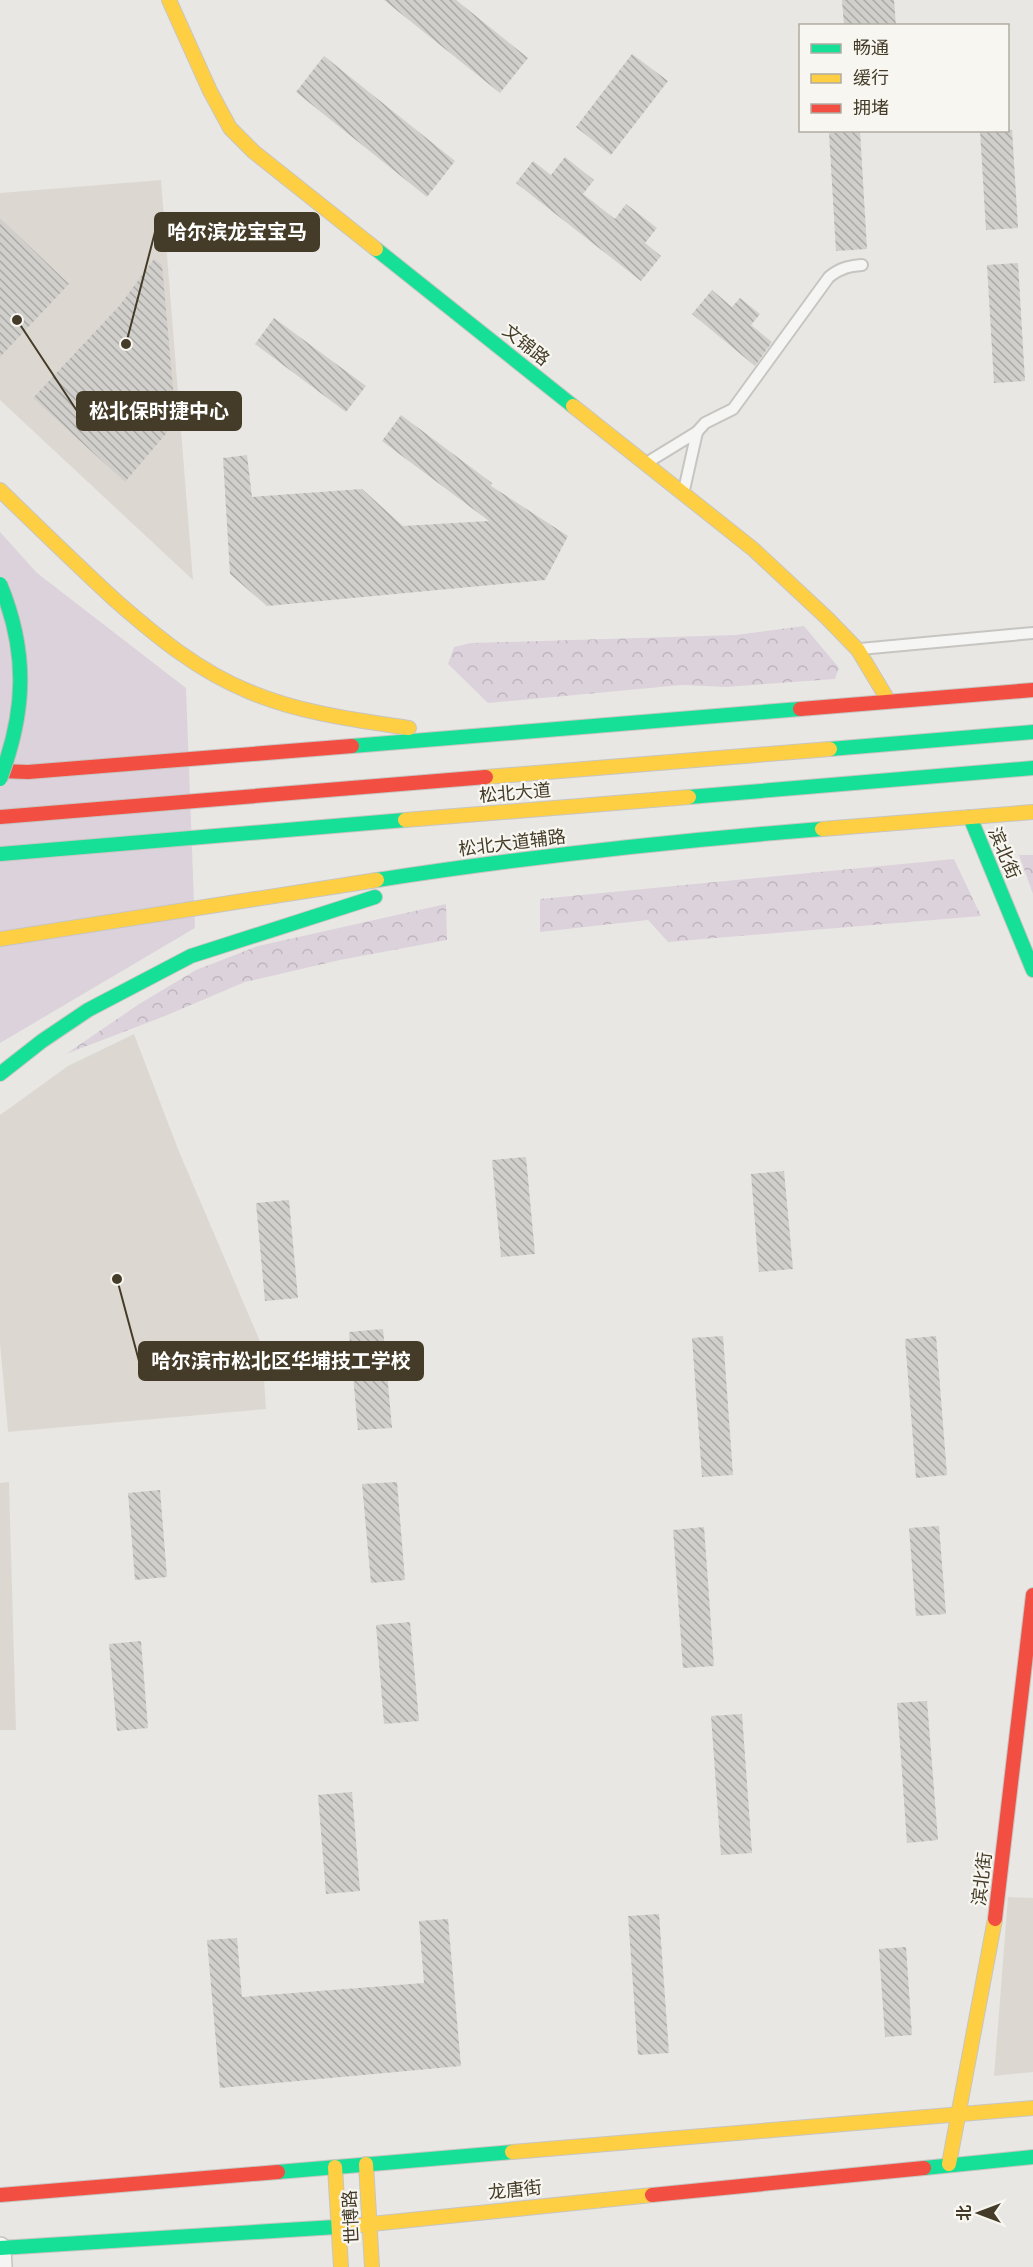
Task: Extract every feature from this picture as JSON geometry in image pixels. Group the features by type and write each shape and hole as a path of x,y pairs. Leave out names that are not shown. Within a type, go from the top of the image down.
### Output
{"main road":[{"name":"文锦路","path":"169,0 230,128 254,152 753,549 858,650 888,700"},
{"path":"0,490 79,568 161,640 229,683 270,699 313,711 462,735"},
{"path":"0,584 16,636 20,690 14,739 0,775 462,735 678,720 888,700 1033,690"},
{"path":"678,720 735,727"},
{"name":"松北大道","path":"0,817 1033,732"},
{"path":"814,737 871,745"},
{"name":"松北大道","path":"0,854 1033,768"},
{"path":"836,798 905,779"},
{"name":"松北大道辅路","path":"0,939 472,865 687,840 1033,812"},
{"name":"滨北街","path":"970,817 1033,970"},
{"path":"687,840 756,821"},
{"path":"0,1074 42,1041 88,1010 190,956 472,865"},
{"name":"滨北街","path":"950,2164 957,2114 999,1901 1033,1595"},
{"name":"龙唐街","path":"0,2195 1033,2108"},
{"name":"龙唐街","path":"0,2248 338,2227 1033,2157"},
{"name":"世博路","path":"366,2164 372,2267"},
{"name":"世博路","path":"335,2167 341,2267"}],"street":[{"path":"0,2248 1,2267"}],"lane":[{"path":"645,463 698,432 705,423 733,409 829,277 837,270 862,265"},
{"path":"683,493 698,432"},
{"path":"858,650 1033,633"}],"shaded area":[{"path":"161,180 193,580 0,400 0,193"},
{"path":"134,1034 178,1149 262,1346 266,1409 8,1432 0,1343 0,1115 68,1066"},
{"path":"9,1482 16,1730 0,1730 0,1483"},
{"path":"1008,1897 1033,1898 1033,2072 994,2076"}],"green space":[{"path":"0,532 37,573 186,688 195,928 0,1043"},
{"path":"804,626 839,668 835,679 726,687 682,685 488,703 448,664 454,647 471,643 736,635"},
{"path":"1019,855 1033,855 1033,894"},
{"path":"954,859 981,916 668,942 648,920 540,932 540,899"},
{"path":"446,904 447,940 340,960 245,982 66,1054 139,1004 196,970 258,946"}],"building":[{"path":"384,0 456,0 528,58 500,93"},
{"path":"842,0 894,0 896,24 844,24"},
{"path":"632,54 668,81 611,155 576,127"},
{"path":"324,56 455,161 427,197 296,92"},
{"path":"1012,130 1018,228 986,230 980,132 1009,132"},
{"path":"860,132 867,249 836,251 829,133"},
{"path":"565,157 594,180 583,194 615,219 626,204 657,228 645,243 661,256 641,281 516,183 533,161 551,175"},
{"path":"0,218 69,284 0,357"},
{"path":"154,259 162,265 176,422 125,482 33,398 120,305"},
{"path":"1018,263 1025,381 994,383 987,265"},
{"path":"712,290 732,307 740,298 760,314 751,325 772,342 755,366 692,314"},
{"path":"274,318 366,386 346,412 255,344"},
{"path":"401,415 492,483 491,486 568,536 545,580 267,606 230,574 223,458 247,455 252,497 362,489 403,526 489,521 382,441"},
{"path":"526,1157 535,1254 501,1257 492,1160"},
{"path":"784,1171 793,1269 759,1272 751,1174"},
{"path":"289,1200 298,1298 265,1301 256,1203"},
{"path":"383,1329 392,1428 358,1430 349,1332"},
{"path":"723,1336 733,1475 702,1477 692,1338"},
{"path":"936,1336 947,1475 916,1478 905,1339"},
{"path":"397,1482 405,1580 371,1583 362,1484"},
{"path":"160,1490 167,1577 135,1580 128,1493"},
{"path":"939,1526 946,1614 916,1616 909,1528"},
{"path":"704,1527 714,1666 683,1668 673,1530"},
{"path":"410,1622 419,1721 384,1724 376,1625"},
{"path":"141,1641 148,1728 117,1731 109,1644"},
{"path":"927,1701 938,1840 907,1843 897,1703"},
{"path":"742,1714 752,1853 721,1855 711,1716"},
{"path":"352,1792 360,1891 326,1894 318,1795"},
{"path":"659,1914 669,2053 638,2055 628,1916"},
{"path":"448,1919 461,2066 220,2088 207,1940 237,1938 242,1997 424,1983 419,1921"},
{"path":"906,1947 912,2035 885,2037 879,1949"}],"traffic: fast":[{"path":"376,249 573,406"},
{"path":"0,584 15,634 20,682 15,729 0,779"},
{"path":"352,746 800,709"},
{"path":"830,749 1033,732"},
{"path":"689,797 1033,768"},
{"path":"970,817 1033,970"},
{"path":"0,854 405,820"},
{"path":"377,880 599,850 822,829"},
{"path":"0,1074 42,1041 88,1010 191,956 375,897"},
{"path":"278,2172 512,2152"},
{"path":"924,2168 1033,2157"},
{"path":"0,2248 352,2226"}],"traffic: slow":[{"path":"169,0 210,91 230,128 254,152 376,249"},
{"path":"573,406 753,549 827,618 858,650 888,700"},
{"path":"0,490 130,613 178,652 213,674 250,692 288,705 328,715 409,728"},
{"path":"486,777 830,749"},
{"path":"405,820 689,797"},
{"path":"822,829 1033,812"},
{"path":"0,939 377,880"},
{"path":"949,2164 995,1919"},
{"path":"512,2152 1033,2108"},
{"path":"366,2164 372,2267"},
{"path":"335,2167 341,2267"},
{"path":"352,2226 652,2195"}],"traffic: jam":[{"path":"800,709 1033,690"},
{"path":"0,771 28,772 352,746"},
{"path":"0,817 486,777"},
{"path":"995,1919 1033,1595"},
{"path":"652,2195 924,2168"},
{"path":"0,2195 278,2172"}],"place":[{"name":"松北保时捷中心","path":"17,320"},
{"name":"哈尔滨龙宝宝马","path":"126,344"},
{"name":"哈尔滨市松北区华埔技工学校","path":"117,1279"}]}
